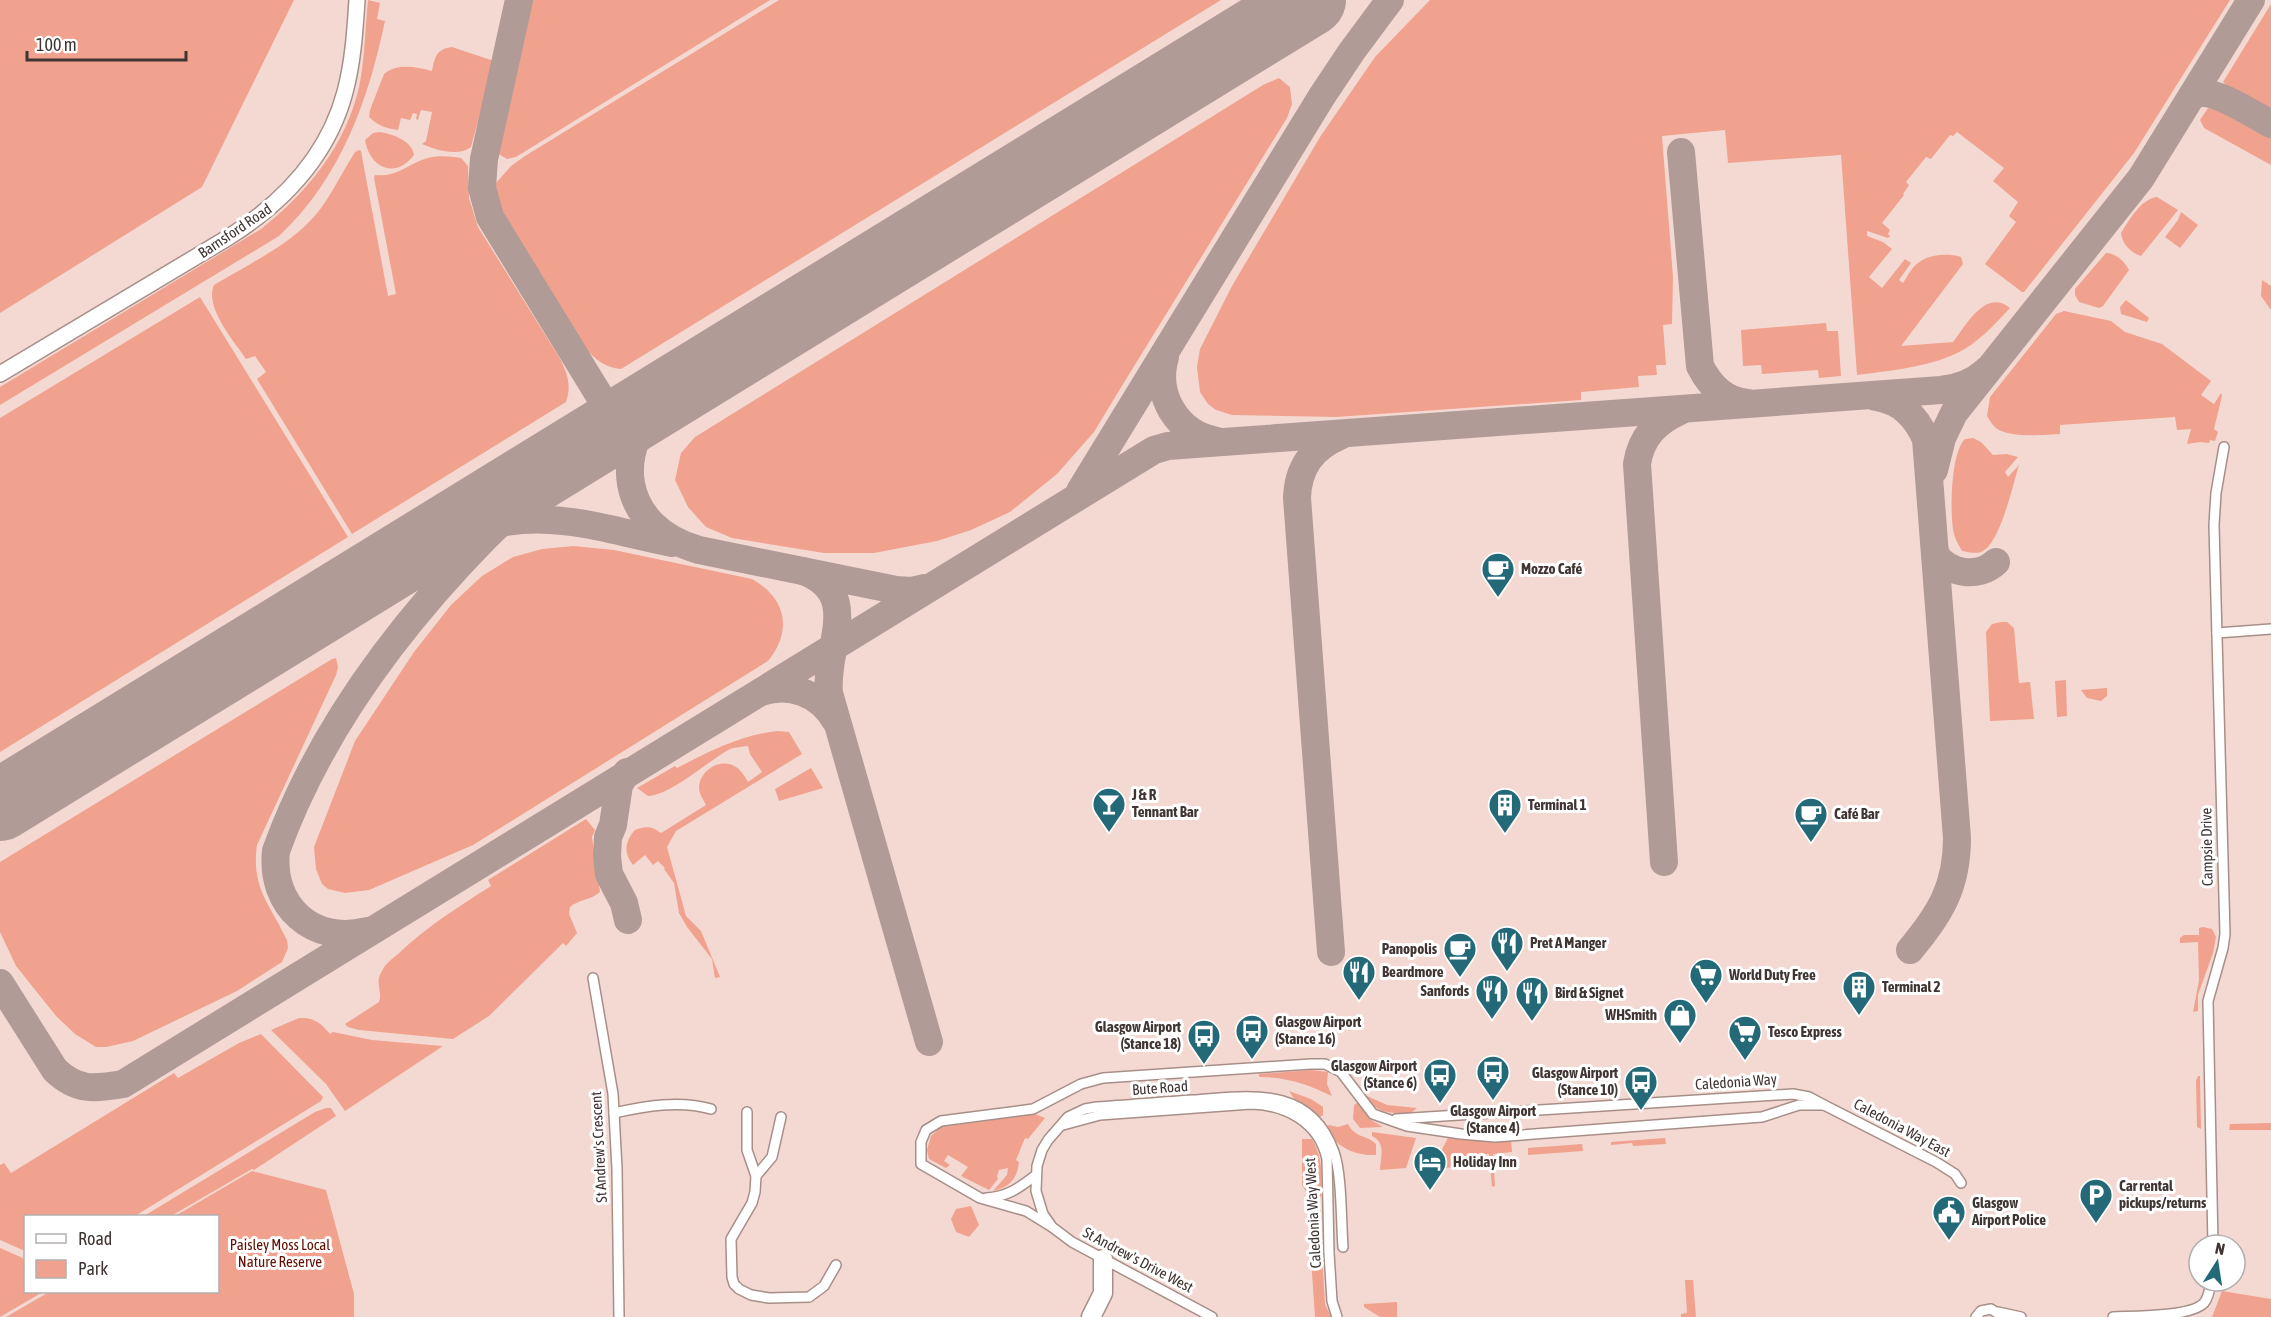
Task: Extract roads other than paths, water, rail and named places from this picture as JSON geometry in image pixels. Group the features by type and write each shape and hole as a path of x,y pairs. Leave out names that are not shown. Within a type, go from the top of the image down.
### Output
{"highway":[{"path":"1091,1317 1103,1293 1103,1259"}],"main road":[{"name":"Barnsford Road","path":"0,374 229,237 281,199 319,152 337,116 345,93 351,62 357,0"}],"street":[{"name":"Campsie Drive","path":"2213,1233 2208,1001 2223,948 2224,934 2214,525 2216,493 2224,447"},
{"path":"2217,633 2271,629"},
{"name":"St Andrew's Crescent","path":"593,978 613,1094 619,1317"},
{"name":"St Andrew's Drive West","path":"1212,1317 1072,1242 1026,1211 980,1198 921,1164 921,1142 926,1130 941,1122 1033,1109 1081,1084 1103,1078 1325,1064 1341,1072 1373,1114 1382,1118"},
{"name":"Caledonia Way","path":"1382,1118 1427,1119 1786,1093 1809,1097 1824,1105"},
{"name":"Bute Road","path":"1036,1175 1042,1150 1048,1140 1063,1125 1100,1115 1265,1100"},
{"name":"Caledonia Way West","path":"1265,1100 1283,1100 1299,1107 1319,1124 1327,1137 1336,1161 1343,1247"},
{"name":"Caledonia Way West","path":"1265,1100 1299,1117 1312,1129 1325,1151 1329,1170 1329,1253 1332,1301 1337,1317"},
{"path":"614,1113 679,1104 711,1109"},
{"path":"1382,1118 1407,1126 1495,1137 1762,1117 1799,1105 1824,1105"},
{"name":"Caledonia Way East","path":"1824,1105 1936,1162 1955,1174 1961,1183"},
{"path":"747,1112 747,1150 756,1176 755,1192 752,1203 731,1239 732,1277 739,1289 752,1294 769,1298 809,1297 824,1286 836,1265"},
{"path":"756,1176 772,1157 781,1118"},
{"path":"980,1198 1011,1194 1036,1175"},
{"name":"St Andrew's Drive West","path":"1036,1175 1039,1203 1052,1227"},
{"path":"2113,1317 2173,1314 2196,1309 2203,1304 2208,1293"},
{"path":"1976,1317 1986,1310 2021,1317"}],"place":[{"name":"Mozzo Café","path":"1498,598"},
{"name":"J & R Tennant Bar","path":"1109,833"},
{"name":"Terminal 1","path":"1505,834"},
{"name":"Café Bar","path":"1811,843"},
{"name":"Pret A Manger","path":"1507,972"},
{"name":"Panopolis","path":"1460,978"},
{"name":"Beardmore","path":"1359,1001"},
{"name":"World Duty Free","path":"1706,1004"},
{"name":"Terminal 2","path":"1859,1016"},
{"name":"Sanfords","path":"1492,1020"},
{"name":"Bird & Signet","path":"1532,1022"},
{"name":"WHSmith","path":"1680,1044"},
{"name":"Glasgow Airport (Stance 16)","path":"1252,1060"},
{"name":"Tesco Express","path":"1745,1061"},
{"name":"Glasgow Airport (Stance 18)","path":"1204,1065"},
{"name":"Glasgow Airport (Stance 4)","path":"1493,1101"},
{"name":"Glasgow Airport (Stance 6)","path":"1440,1104"},
{"name":"Glasgow Airport (Stance 10)","path":"1641,1111"},
{"name":"Holiday Inn","path":"1430,1191"},
{"name":"Car rental pickups/returns","path":"2096,1224"},
{"name":"Glasgow Airport Police","path":"1949,1241"}],"park label":[{"name":"Paisley Moss Local Nature Reserve","path":"280,1254"}]}
